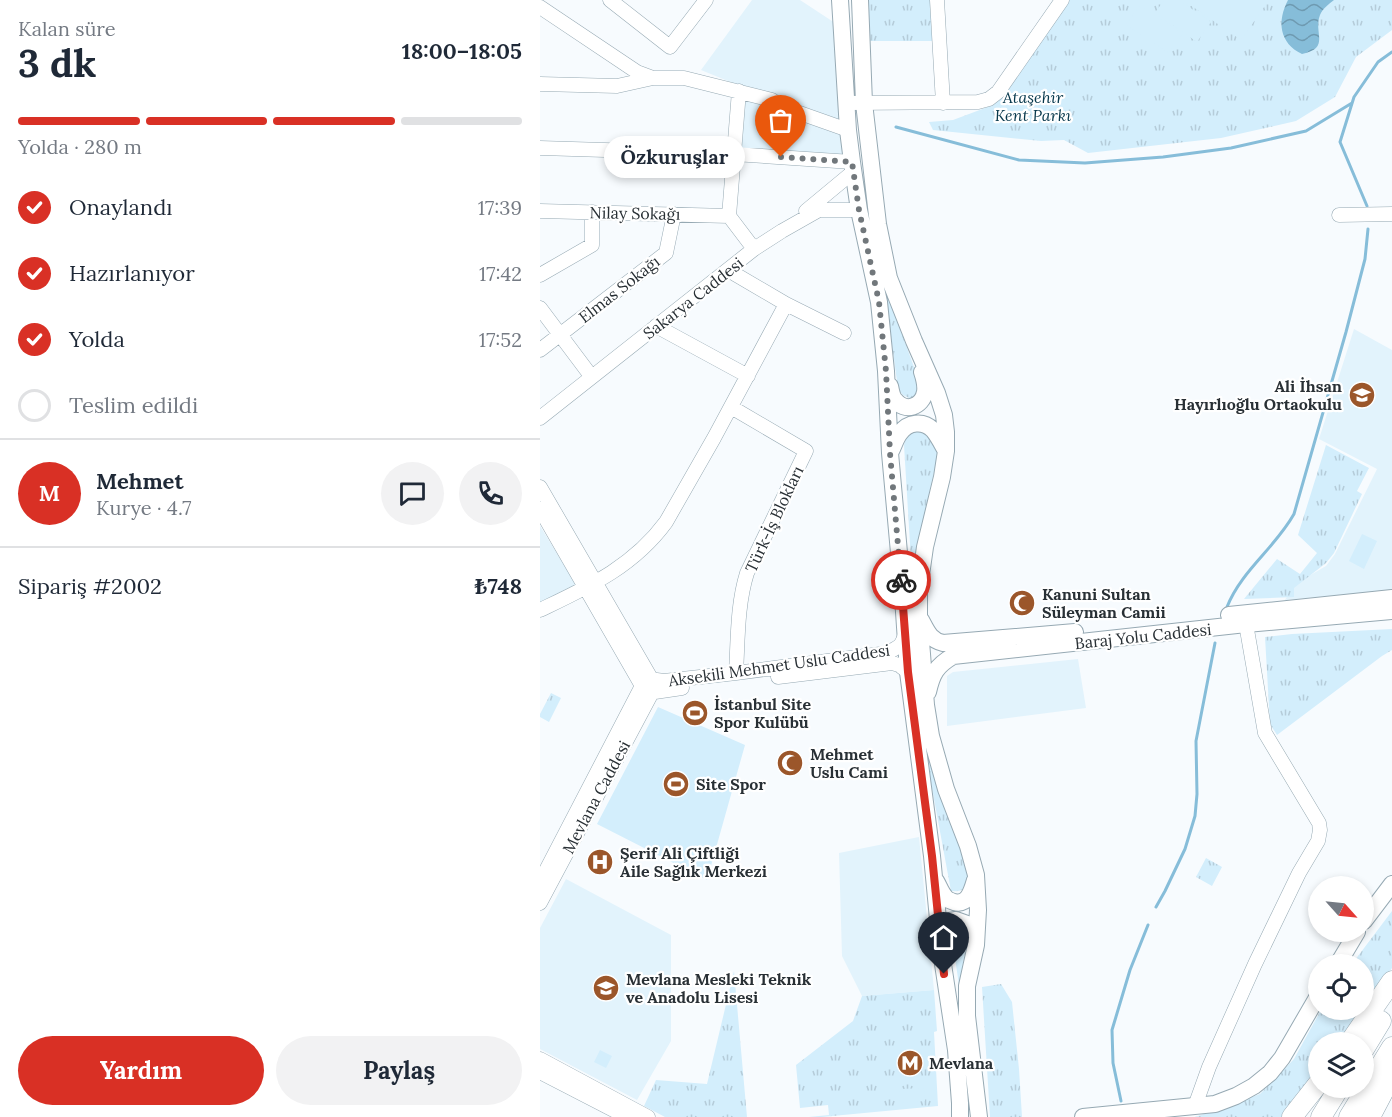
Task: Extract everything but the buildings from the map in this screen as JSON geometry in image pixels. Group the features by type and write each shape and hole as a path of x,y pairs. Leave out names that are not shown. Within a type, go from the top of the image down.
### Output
{"highway":[{"path":"1357,1032 1392,981"},
{"path":"1374,1033 1392,1004"},
{"path":"1349,1117 1392,1047"},
{"path":"1363,1117 1392,1066"},
{"path":"1370,1117 1392,1075"},
{"path":"1292,1117 1308,1098"},
{"path":"1299,1117 1311,1098"},
{"path":"1321,1117 1333,1098"}],"main road":[{"path":"840,0 848,130 859,210 879,302 908,672 941,951 956,1050 960,1110 947,1117"},
{"path":"860,0 864,103 878,224 889,278 937,393 944,415 946,432 942,477 925,547 919,616 926,705 931,736 946,789 968,846 976,875 978,910 976,945 967,986 967,1016 979,1117"},
{"path":"886,371 894,400 906,407 914,407 921,403 926,391 918,351"},
{"path":"890,453 900,432 906,426 917,422 933,430 946,451"},
{"name":"Baraj Yolu Caddesi","path":"926,705 932,676 942,663 953,656 1298,607 1392,598"},
{"name":"Baraj Yolu Caddesi","path":"919,616 929,636 943,643 1082,637 1392,611"},
{"path":"934,877 944,897 959,903 967,899 976,875"},
{"path":"1374,907 1392,884"},
{"path":"941,951 943,934 950,921 956,920 970,925 976,945"},
{"path":"1083,1117 1215,1104 1236,1096 1254,1086 1270,1073 1282,1058 1308,1013"}],"street":[{"path":"610,0 670,47 702,1"},
{"path":"937,0 943,103"},
{"path":"847,103 943,103 978,102 989,99 998,92 1062,0"},
{"path":"540,7 637,72 653,78"},
{"path":"540,72 555,84"},
{"path":"540,84 617,86 653,78 684,78 772,100 780,106 848,130"},
{"path":"739,91 729,216 754,249"},
{"path":"540,148 734,154 853,167"},
{"path":"782,231 853,167"},
{"name":"Sakarya Caddesi","path":"540,418 754,249 819,210 859,210"},
{"name":"Nilay Sokağı","path":"540,211 729,216"},
{"path":"540,275 592,245 592,212"},
{"name":"Elmas Sokağı","path":"540,350 666,253 674,214"},
{"path":"1340,215 1392,214"},
{"path":"728,270 786,304 844,333"},
{"path":"540,610 607,576 650,543 676,505 786,304"},
{"path":"540,308 591,376"},
{"path":"656,326 748,376"},
{"name":"Türk-İş Blokları","path":"731,407 806,451 743,585 736,673"},
{"name":"Aksekili Mehmet Uslu Caddesi","path":"540,487 590,586"},
{"name":"Aksekili Mehmet Uslu Caddesi","path":"540,509 590,586 648,686"},
{"path":"1195,1106 1209,1067 1255,964 1299,873 1318,841 1320,830 1319,823 1265,733 1246,624"},
{"name":"Aksekili Mehmet Uslu Caddesi","path":"648,686 664,681 888,653 902,643 905,635"},
{"name":"Aksekili Mehmet Uslu Caddesi","path":"648,686 890,663 899,665 908,672"},
{"name":"Mevlana Caddesi","path":"540,882 648,686"},
{"name":"Mevlana Caddesi","path":"540,903 648,686"},
{"path":"540,1059 648,1117"},
{"path":"540,1072 627,1117"}],"shaded area":[{"path":"752,0 800,0 835,23 843,122 701,70"},
{"path":"732,95 841,131 846,159 729,150"},
{"path":"1354,329 1392,350 1392,590 1285,600 1295,584 1326,566 1335,554 1377,469 1319,439"},
{"path":"540,526 577,586 540,604"},
{"path":"1078,659 1086,708 947,726 947,676 953,672"},
{"path":"919,837 934,990 862,996 842,956 839,853"},
{"name":"Mevlana Mesleki Teknik ve Anadolu Lisesi","path":"566,879 671,935 671,1041 637,1100 540,1049 540,928"}],"green space":[{"path":"865,0 931,0 932,41 867,41"},
{"name":"Ataşehir Kent Parkı","path":"1069,0 1392,0 1392,30 1356,57 1335,97 1296,121 1221,138 1088,153 1064,140 1041,141 933,130 929,122 953,120 993,105"},
{"path":"1164,0 1179,0 1211,22 1197,42 1155,13"},
{"path":"1183,0 1269,0 1241,40"},
{"path":"1140,5 1182,34 1169,53 1126,25"},
{"path":"884,284 919,381 917,397 909,398 898,389"},
{"path":"914,431 925,432 931,437 938,454 923,521 913,593 904,445 907,436"},
{"path":"1326,445 1369,468 1357,491 1362,494 1334,553 1326,563 1294,588 1294,597 1244,599 1277,559 1300,574 1317,553 1298,535"},
{"path":"1362,534 1377,541 1364,569 1349,561"},
{"path":"1392,629 1392,650 1277,735 1270,724 1265,637"},
{"path":"551,693 561,698 549,722 540,717 540,714"},
{"name":"Site Spor","path":"658,707 745,745 707,880 597,824"},
{"path":"924,745 970,876 966,886 959,891 951,891"},
{"path":"1206,858 1222,867 1212,886 1196,877"},
{"path":"1392,911 1392,968 1374,994 1374,954 1360,954 1369,942 1374,942 1374,935"},
{"path":"963,928 968,935 959,985 951,931"},
{"path":"734,971 747,1117 665,1117 644,1106 656,1080 707,1084"},
{"path":"1001,984 1012,1002 1022,1117 990,1117 982,987"},
{"path":"934,990 938,1106 822,1117 809,1117 829,1115 828,1105 800,1108 796,1065 853,1021 862,996"},
{"path":"1315,1020 1356,1020 1346,1032 1309,1032"},
{"path":"1308,1034 1308,1086 1285,1117 1195,1117 1260,1094 1294,1059"},
{"path":"600,1050 612,1056 606,1068 594,1062"},
{"path":"924,1088 925,1101 900,1103 899,1089"}],"water":[{"path":"1288,0 1334,0 1324,8 1320,15 1319,44 1311,51 1302,54 1294,49 1285,38 1282,31 1282,16"}],"waterway":[{"path":"1367,206 1340,142 1354,97 1378,62 1392,52"},
{"path":"896,127 1019,160 1085,163 1163,157 1231,148 1306,131 1352,103"},
{"path":"1227,607 1241,582 1294,514 1365,259 1368,229"},
{"path":"1156,907 1185,849 1195,816 1196,741 1215,643"},
{"path":"1121,1101 1113,1063 1112,1030 1130,970 1148,925"}],"way so far":[{"path":"781,157 852,162 859,210 879,302 901,580"}],"place":[{"name":"Özkuruşlar","path":"781,157"},
{"name":"Ali İhsan Hayırlıoğlu Ortaokulu","path":"1362,395"},
{"name":"Kanuni Sultan Süleyman Camii","path":"1022,603"},
{"name":"İstanbul Site Spor Kulübü","path":"695,713"},
{"name":"Mehmet Uslu Cami","path":"790,763"},
{"name":"Site Spor","path":"676,784"},
{"name":"Şerif Ali Çiftliği Aile Sağlık Merkezi","path":"600,862"},
{"name":"Mevlana Mesleki Teknik ve Anadolu Lisesi","path":"606,988"},
{"name":"Mevlana","path":"910,1063"}],"route":[{"path":"901,580 908,672 932,856 944,974"}]}
